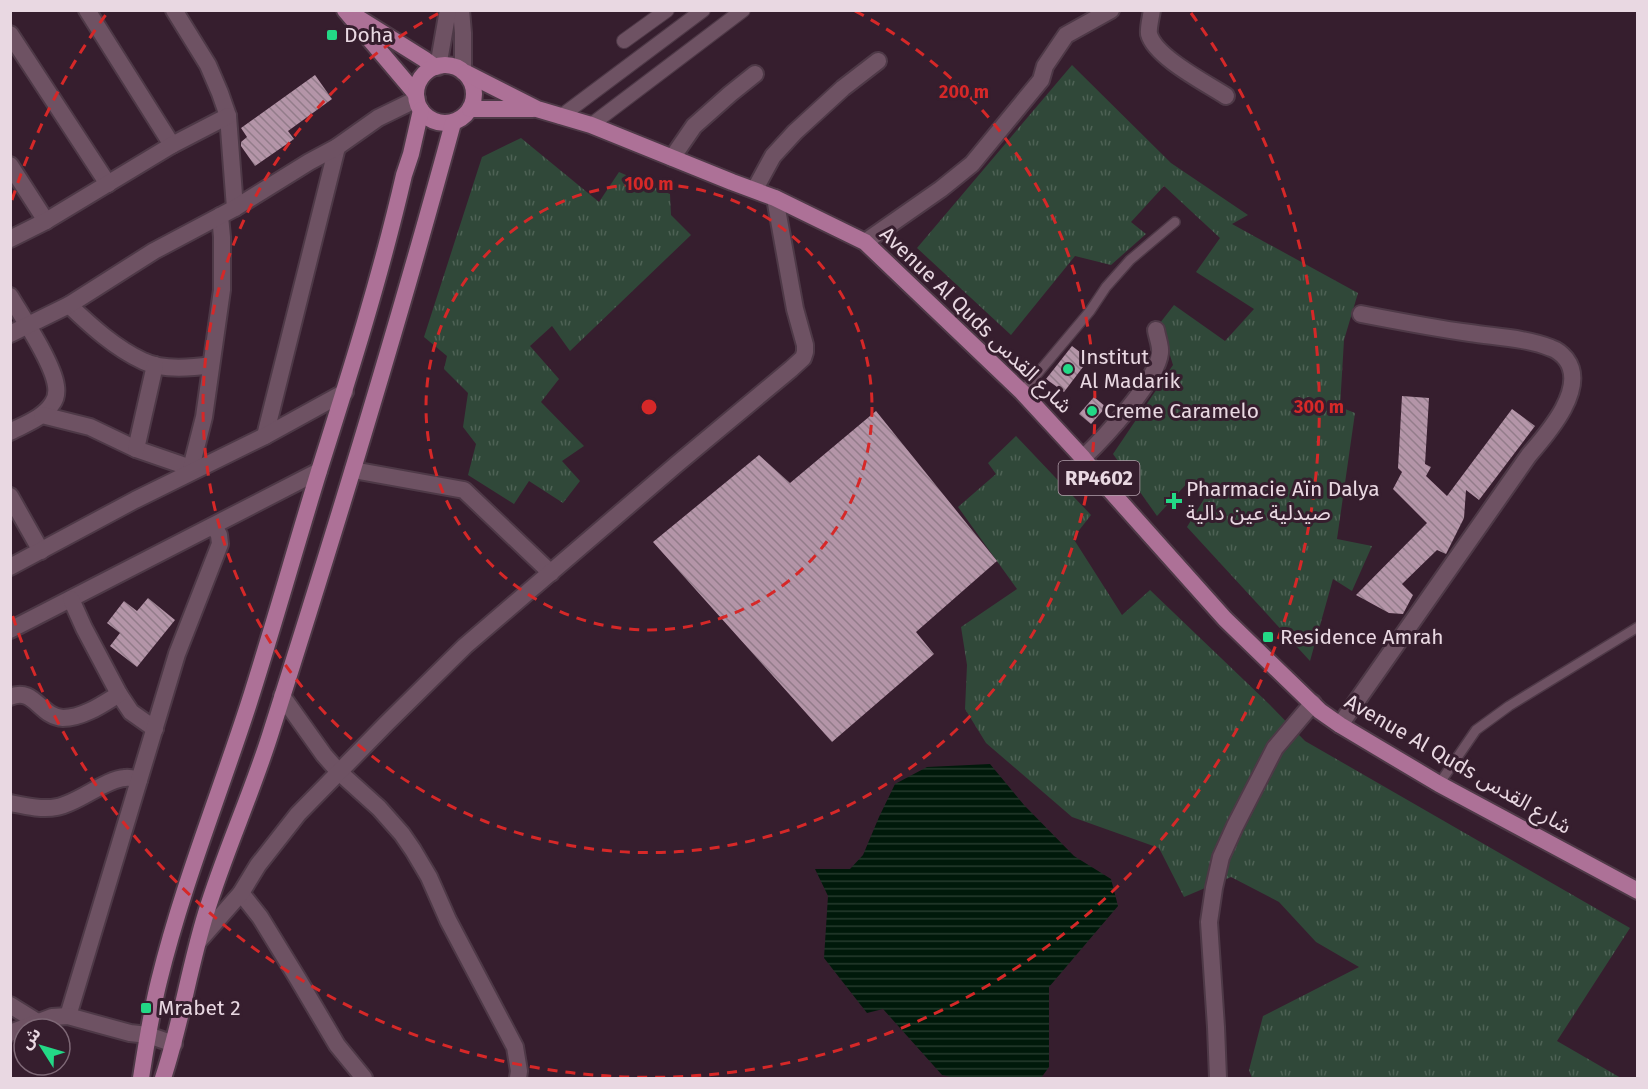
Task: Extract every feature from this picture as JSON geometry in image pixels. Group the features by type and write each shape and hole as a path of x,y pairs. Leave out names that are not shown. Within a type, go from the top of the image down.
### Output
{"main road":[{"name":"RP4602","path":"453,123 441,123 429,119 418,101 345,10 436,67 451,66 464,72"},
{"path":"141,1078 159,981 180,905 268,645 368,312 411,154 419,83 425,74 436,67"},
{"path":"163,1078 174,1044 206,915 224,858 258,771 353,470 453,123 471,110 475,97 473,84 464,72"},
{"name":"Avenue Al Quds شارع القدس","path":"464,72 537,109 591,125 732,183 755,189 865,242 1022,392 1225,619 1313,703 1340,725 1439,784 1638,891"},
{"name":"Avenue Al Quds شارع القدس","path":"471,110 537,109"}],"street":[{"path":"87,10 172,145"},
{"path":"174,10 208,65 228,116 235,208"},
{"path":"436,67 448,10"},
{"path":"460,10 464,72"},
{"path":"624,41 667,10"},
{"path":"560,117 703,10"},
{"path":"591,125 743,10"},
{"path":"865,242 941,189 972,164 1041,80 1045,66 1066,35 1111,10"},
{"path":"1152,10 1149,33 1157,49 1226,96"},
{"path":"10,34 108,184"},
{"path":"755,189 773,156 795,132 843,88 879,61"},
{"path":"672,158 694,126 755,74"},
{"path":"10,334 69,305 154,252 235,208 337,147 378,118 418,101"},
{"path":"10,239 172,145 228,116"},
{"path":"266,435 337,147"},
{"path":"10,165 46,220"},
{"path":"198,942 241,893 277,839 298,814 338,771 457,654 676,464 803,358 804,336 795,309 775,198"},
{"path":"192,470 204,417 222,290 220,216"},
{"path":"10,296 47,360 57,396 42,415 10,432"},
{"path":"69,305 90,326 143,362 192,368 211,365"},
{"path":"1340,725 1529,455 1551,430 1572,387 1572,371 1568,361 1553,348 1530,342 1361,314"},
{"path":"1083,458 1112,430 1156,368 1161,351 1156,330"},
{"path":"136,449 155,364"},
{"path":"10,567 345,392"},
{"path":"42,415 90,427 136,449 192,470"},
{"path":"353,470 464,490 551,573"},
{"path":"10,630 319,471"},
{"path":"10,495 41,551"},
{"path":"68,1016 177,654 220,544 219,535 214,526"},
{"path":"71,599 119,694 131,712 155,729"},
{"path":"10,698 17,694 27,695 51,715 65,718 74,717 96,708 119,694"},
{"path":"282,696 338,771 379,808 402,834 429,877 448,920 515,1047 518,1078"},
{"path":"1218,1078 1209,922 1221,857 1275,748 1313,703"},
{"path":"10,803 44,808 57,807 125,778 139,780"},
{"path":"241,893 260,917 337,1045 364,1078"},
{"path":"10,1005 29,1017"},
{"path":"52,1017 68,1016 130,1033 148,1035 174,1044"}],"lane":[{"path":"1022,392 1130,260 1174,222"},
{"path":"1439,784 1476,730 1509,706 1638,627"}],"green space":[{"path":"1072,65 1171,163 1248,215 1232,224 1358,293 1344,340 1340,407 1355,413 1337,539 1372,546 1352,591 1333,579 1310,661 1187,527 1210,489 1190,480 1157,516 1113,454 1173,365 1160,323 1174,305 1225,341 1254,309 1196,272 1220,238 1164,186 1131,222 1146,234 1111,265 1075,256 1011,335 917,248"},
{"path":"521,138 599,202 619,172 670,194 671,215 691,235 570,351 552,326 530,346 559,379 541,402 584,446 562,461 580,481 563,503 529,481 514,504 468,475 476,444 463,427 468,393 444,369 447,356 424,337 482,157"},
{"path":"1016,436 1091,515 1073,538 1122,615 1150,590 1305,741 1630,928 1557,1041 1621,1078 1252,1078 1249,1070 1263,1016 1359,967 1316,942 1279,902 1231,877 1184,897 1159,848 1072,817 986,743 965,709 967,665 961,627 1017,589 958,507 996,474 988,463"}],"shaded area":[{"path":"990,764 1024,805 1074,856 1111,879 1118,906 1049,987 1049,1067 1041,1078 955,1078 942,1075 883,1009 867,1013 824,958 828,896 815,869 850,869 863,855 895,784 927,767"}],"building":[{"path":"315,75 332,99 288,131 294,139 255,166 241,146 241,142 247,137 241,128"},
{"name":"Institut Al Madarik","path":"1072,346 1089,359 1064,392 1046,379"},
{"path":"1402,396 1429,398 1425,464 1431,467 1426,476 1447,496 1512,409 1535,426 1479,500 1466,490 1464,518 1446,554 1437,550 1402,584 1413,595 1403,614 1389,613 1356,595 1427,523 1393,489 1402,472 1398,468"},
{"name":"Creme Caramelo","path":"1094,397 1106,407 1091,424 1079,414"},
{"path":"876,411 997,561 916,632 934,654 832,742 653,542 759,455 790,483"},
{"path":"148,598 175,620 137,667 110,646 120,633 107,623 124,601 137,611"}],"place":[{"name":"Doha","path":"332,35"},
{"name":"Institut Al Madarik","path":"1068,369"},
{"name":"Creme Caramelo","path":"1092,411"},
{"name":"Pharmacie Aïn Dalya صيدلية عين دالية","path":"1174,501"},
{"name":"Residence Amrah","path":"1268,637"},
{"name":"Mrabet 2","path":"146,1008"}]}
